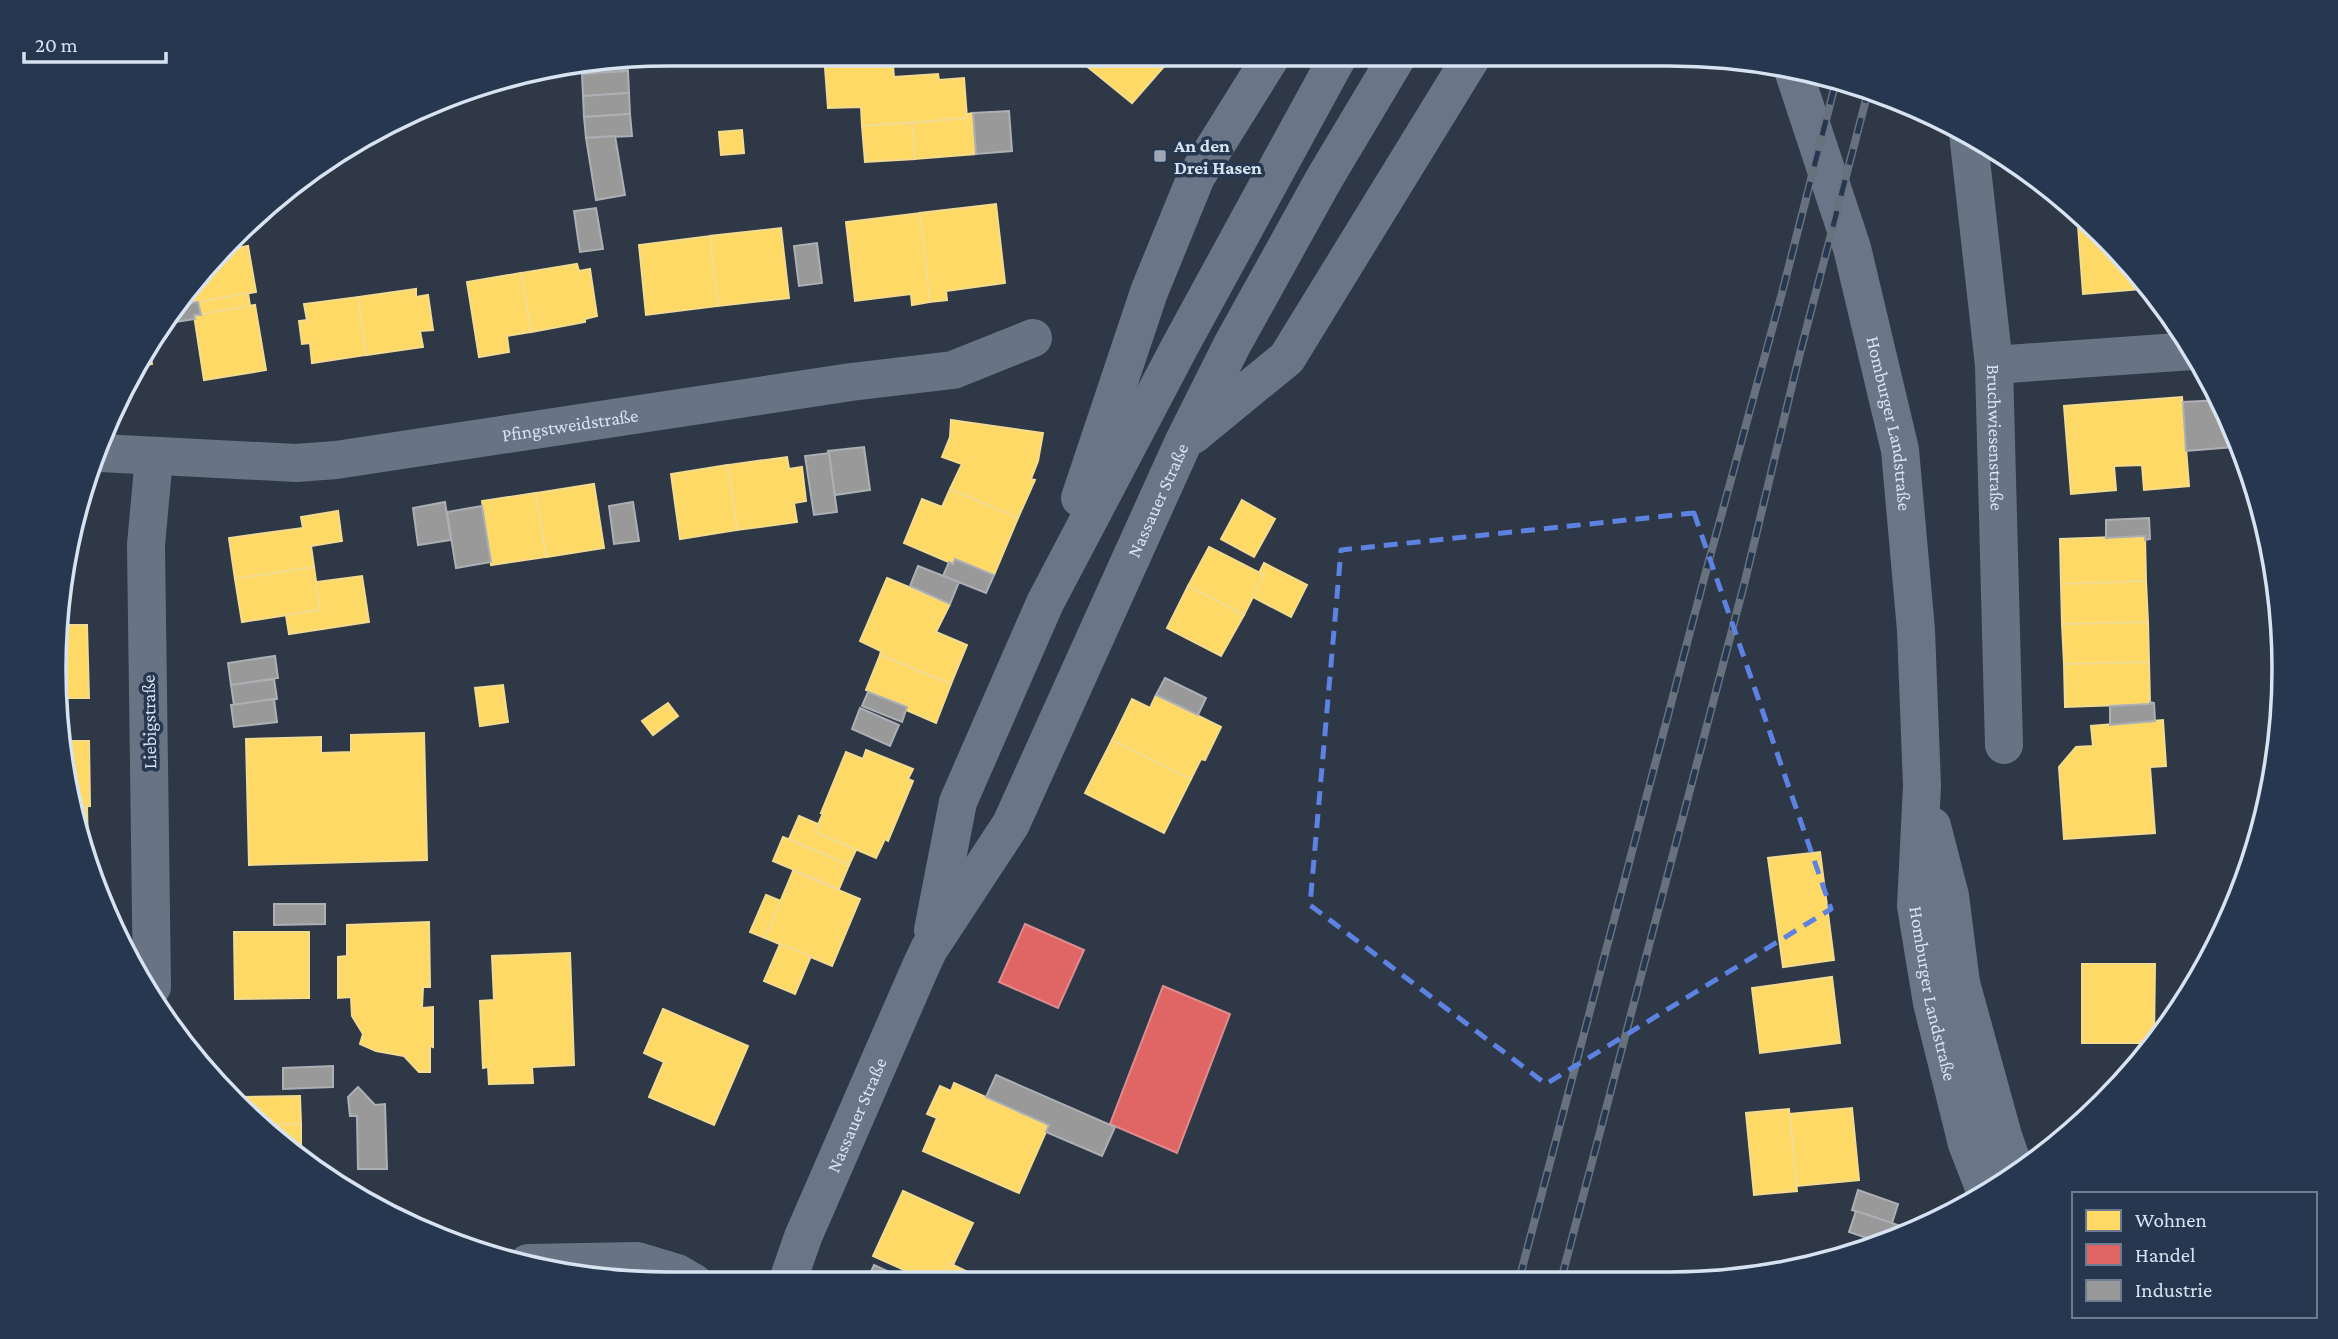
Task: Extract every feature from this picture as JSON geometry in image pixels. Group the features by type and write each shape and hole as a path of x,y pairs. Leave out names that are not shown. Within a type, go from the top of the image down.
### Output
{"main road":[{"path":"1045,603 1149,292 1196,177 1265,66"},
{"name":"Nassauer Straße","path":"929,949 958,802 1045,603 1333,66"},
{"name":"Nassauer Straße","path":"790,1272 929,949 1011,824 1183,443 1232,345 1324,179 1391,66"},
{"path":"1183,443 1287,358 1466,66"},
{"name":"Homburger Landstraße","path":"1796,80 1852,248 1900,450 1916,630 1922,786 1916,906 1932,1003 1967,1144 1983,1184"},
{"name":"Homburger Landstraße","path":"1922,786 1950,896 1961,983 2013,1165"}],"street":[{"name":"Bruchwiesenstraße","path":"1970,147 1994,365 2004,745"},
{"name":"Pfingstweidstraße","path":"107,453 296,463 336,460 851,382 953,370 1033,338"},
{"path":"1994,365 2181,352"},
{"name":"Liebigstraße","path":"152,979 146,545 154,457"},
{"path":"561,1262 638,1261 674,1272"}],"highlighted area":[{"path":"1694,513 1831,909 1546,1084 1310,905 1341,550"}],"building: Wohnen":[{"path":"825,66 893,66 894,77 938,74 939,80 964,78 967,118 862,126 861,107 828,108"},
{"path":"1087,66 1164,66 1132,103"},
{"path":"973,113 976,154 915,159 912,123 967,118 967,114"},
{"path":"912,123 915,159 865,162 862,126"},
{"path":"742,130 744,153 721,155 719,132"},
{"path":"996,204 1005,283 946,291 947,300 930,302 920,213"},
{"path":"920,213 930,302 912,305 911,294 855,301 846,222"},
{"path":"2078,227 2136,289 2083,294"},
{"path":"781,228 789,298 718,306 710,236"},
{"path":"710,236 718,306 646,315 639,245"},
{"path":"248,246 256,292 190,303 216,272 239,248"},
{"path":"577,264 579,271 590,269 597,316 585,319 585,322 531,332 521,273"},
{"path":"521,273 531,332 507,336 509,352 479,357 467,282"},
{"path":"416,289 416,297 428,295 433,330 420,331 423,347 366,355 358,297"},
{"path":"248,293 250,306 201,315 198,302"},
{"path":"358,297 366,355 312,363 310,343 302,344 299,321 307,320 304,304"},
{"path":"255,305 266,370 204,380 194,315"},
{"path":"2182,397 2189,486 2144,490 2142,465 2114,466 2116,490 2071,494 2064,406"},
{"path":"951,420 1043,433 1038,461 1031,479 1035,480 1018,518 950,489 962,464 942,457 950,437"},
{"path":"787,457 789,469 802,467 806,501 794,503 797,522 737,530 728,465"},
{"path":"728,465 737,530 680,539 671,474"},
{"path":"594,484 604,548 546,557 536,493"},
{"path":"950,489 1018,518 994,575 955,559 953,564 904,543 922,499 942,507"},
{"path":"536,493 546,557 491,565 482,501"},
{"path":"1242,500 1275,519 1254,557 1221,539"},
{"path":"338,511 342,541 311,546 314,567 235,579 229,538 303,528 301,517"},
{"path":"2145,536 2146,581 2061,584 2060,539"},
{"path":"1209,547 1264,575 1244,615 1188,586"},
{"path":"1264,563 1307,585 1291,617 1253,597 1264,575 1259,573"},
{"path":"314,567 320,610 242,622 235,579"},
{"path":"362,576 369,622 289,634 286,615 320,610 316,582"},
{"path":"887,578 950,604 936,632 967,645 951,684 880,655 881,651 860,641"},
{"path":"2146,581 2148,622 2062,624 2061,584"},
{"path":"1188,586 1244,615 1221,656 1167,628"},
{"path":"2148,622 2149,662 2064,664 2062,624"},
{"path":"69,625 87,625 89,698 67,698"},
{"path":"880,655 951,684 936,723 906,710 907,707 866,690"},
{"path":"2149,662 2150,704 2065,707 2064,664"},
{"path":"503,685 508,722 480,726 475,688"},
{"path":"1156,695 1221,727 1205,760 1201,759 1191,779 1112,740 1132,699 1150,708"},
{"path":"668,703 678,716 653,735 642,721"},
{"path":"2163,720 2166,766 2150,767 2155,833 2064,839 2059,767 2076,747 2093,746 2091,726"},
{"path":"424,733 427,860 249,865 246,739 321,737 321,753 351,752 351,735"},
{"path":"1112,740 1191,779 1164,833 1085,793"},
{"path":"71,741 89,741 90,806 83,807"},
{"path":"866,750 913,769 908,779 913,781 888,841 885,839 876,858 815,832 846,752 863,759"},
{"path":"83,807 87,807 88,828"},
{"path":"799,816 818,824 815,832 856,850 849,865 789,839"},
{"path":"783,837 849,865 839,889 773,861"},
{"path":"1820,852 1834,960 1783,967 1768,858"},
{"path":"793,871 860,899 832,966 765,938"},
{"path":"766,895 781,901 765,938 750,932"},
{"path":"429,922 430,987 423,987 422,1008 433,1007 433,1047 430,1046 430,1072 419,1072 404,1056 376,1051 360,1044 363,1034 352,1016 351,997 338,998 338,957 347,956 347,925"},
{"path":"234,932 309,932 309,998 235,999"},
{"path":"780,944 811,956 795,994 764,981"},
{"path":"570,953 574,1065 532,1067 533,1083 489,1084 488,1067 483,1068 480,1001 494,1000 492,956"},
{"path":"2082,964 2155,964 2154,1027 2142,1043 2082,1043"},
{"path":"1832,977 1840,1043 1760,1053 1752,988"},
{"path":"663,1009 748,1046 714,1125 649,1097 664,1062 644,1053"},
{"path":"954,1083 1049,1125 1019,1193 923,1151 937,1118 927,1114 940,1086 951,1091"},
{"path":"300,1096 301,1124 274,1125 244,1097"},
{"path":"1852,1108 1859,1180 1797,1186 1790,1114"},
{"path":"1789,1109 1797,1191 1754,1195 1746,1113"},
{"path":"301,1124 301,1147 274,1125"},
{"path":"903,1191 973,1223 953,1265 949,1263 945,1272 909,1272 873,1256"},
{"path":"949,1263 968,1272 945,1272"}],"building: Handel":[{"path":"1025,924 1084,950 1058,1008 999,982"},
{"path":"1163,986 1230,1014 1177,1153 1110,1124"}],"building: Industrie":[{"path":"628,68 628,71 582,74"},
{"path":"628,71 629,93 583,96 582,74"},
{"path":"629,93 630,114 584,117 583,96"},
{"path":"1009,111 1012,151 976,154 973,113"},
{"path":"630,114 632,136 586,138 584,117"},
{"path":"615,136 625,195 596,200 586,138"},
{"path":"596,208 603,249 580,252 574,211"},
{"path":"817,243 822,283 799,286 794,246"},
{"path":"198,302 201,315 194,315 195,319 177,322 190,303"},
{"path":"2208,401 2229,447 2186,451 2183,402"},
{"path":"864,447 870,490 835,495 828,451"},
{"path":"829,453 837,512 814,515 805,456"},
{"path":"445,502 451,540 418,545 413,508"},
{"path":"633,502 639,541 614,544 609,506"},
{"path":"482,506 491,562 456,568 447,512"},
{"path":"2149,518 2150,539 2145,540 2145,536 2106,538 2106,520"},
{"path":"955,559 994,575 986,593 943,576 949,562 953,564"},
{"path":"918,566 959,582 950,604 910,586"},
{"path":"275,656 278,678 231,685 228,663"},
{"path":"1165,678 1206,698 1198,715 1156,695"},
{"path":"274,679 277,699 234,705 231,685"},
{"path":"868,692 907,707 902,722 862,706"},
{"path":"274,699 277,722 234,727 231,705"},
{"path":"2154,703 2155,721 2110,725 2110,706"},
{"path":"860,708 899,725 890,746 852,729"},
{"path":"274,904 325,904 325,924 274,925"},
{"path":"333,1066 333,1087 283,1089 283,1068"},
{"path":"996,1075 1115,1127 1102,1156 1046,1132 1049,1125 986,1097"},
{"path":"358,1087 375,1105 385,1104 387,1169 358,1169 357,1116 350,1116 348,1097"},
{"path":"1858,1190 1898,1204 1892,1223 1852,1210"},
{"path":"1856,1211 1900,1226 1867,1238 1849,1232"},
{"path":"874,1265 889,1272 871,1272"}],"railway":[{"path":"1521,1272 1834,90"},
{"path":"1563,1272 1745,581 1798,361 1866,100"}],"place":[{"name":"An den Drei Hasen","path":"1160,156"}]}
